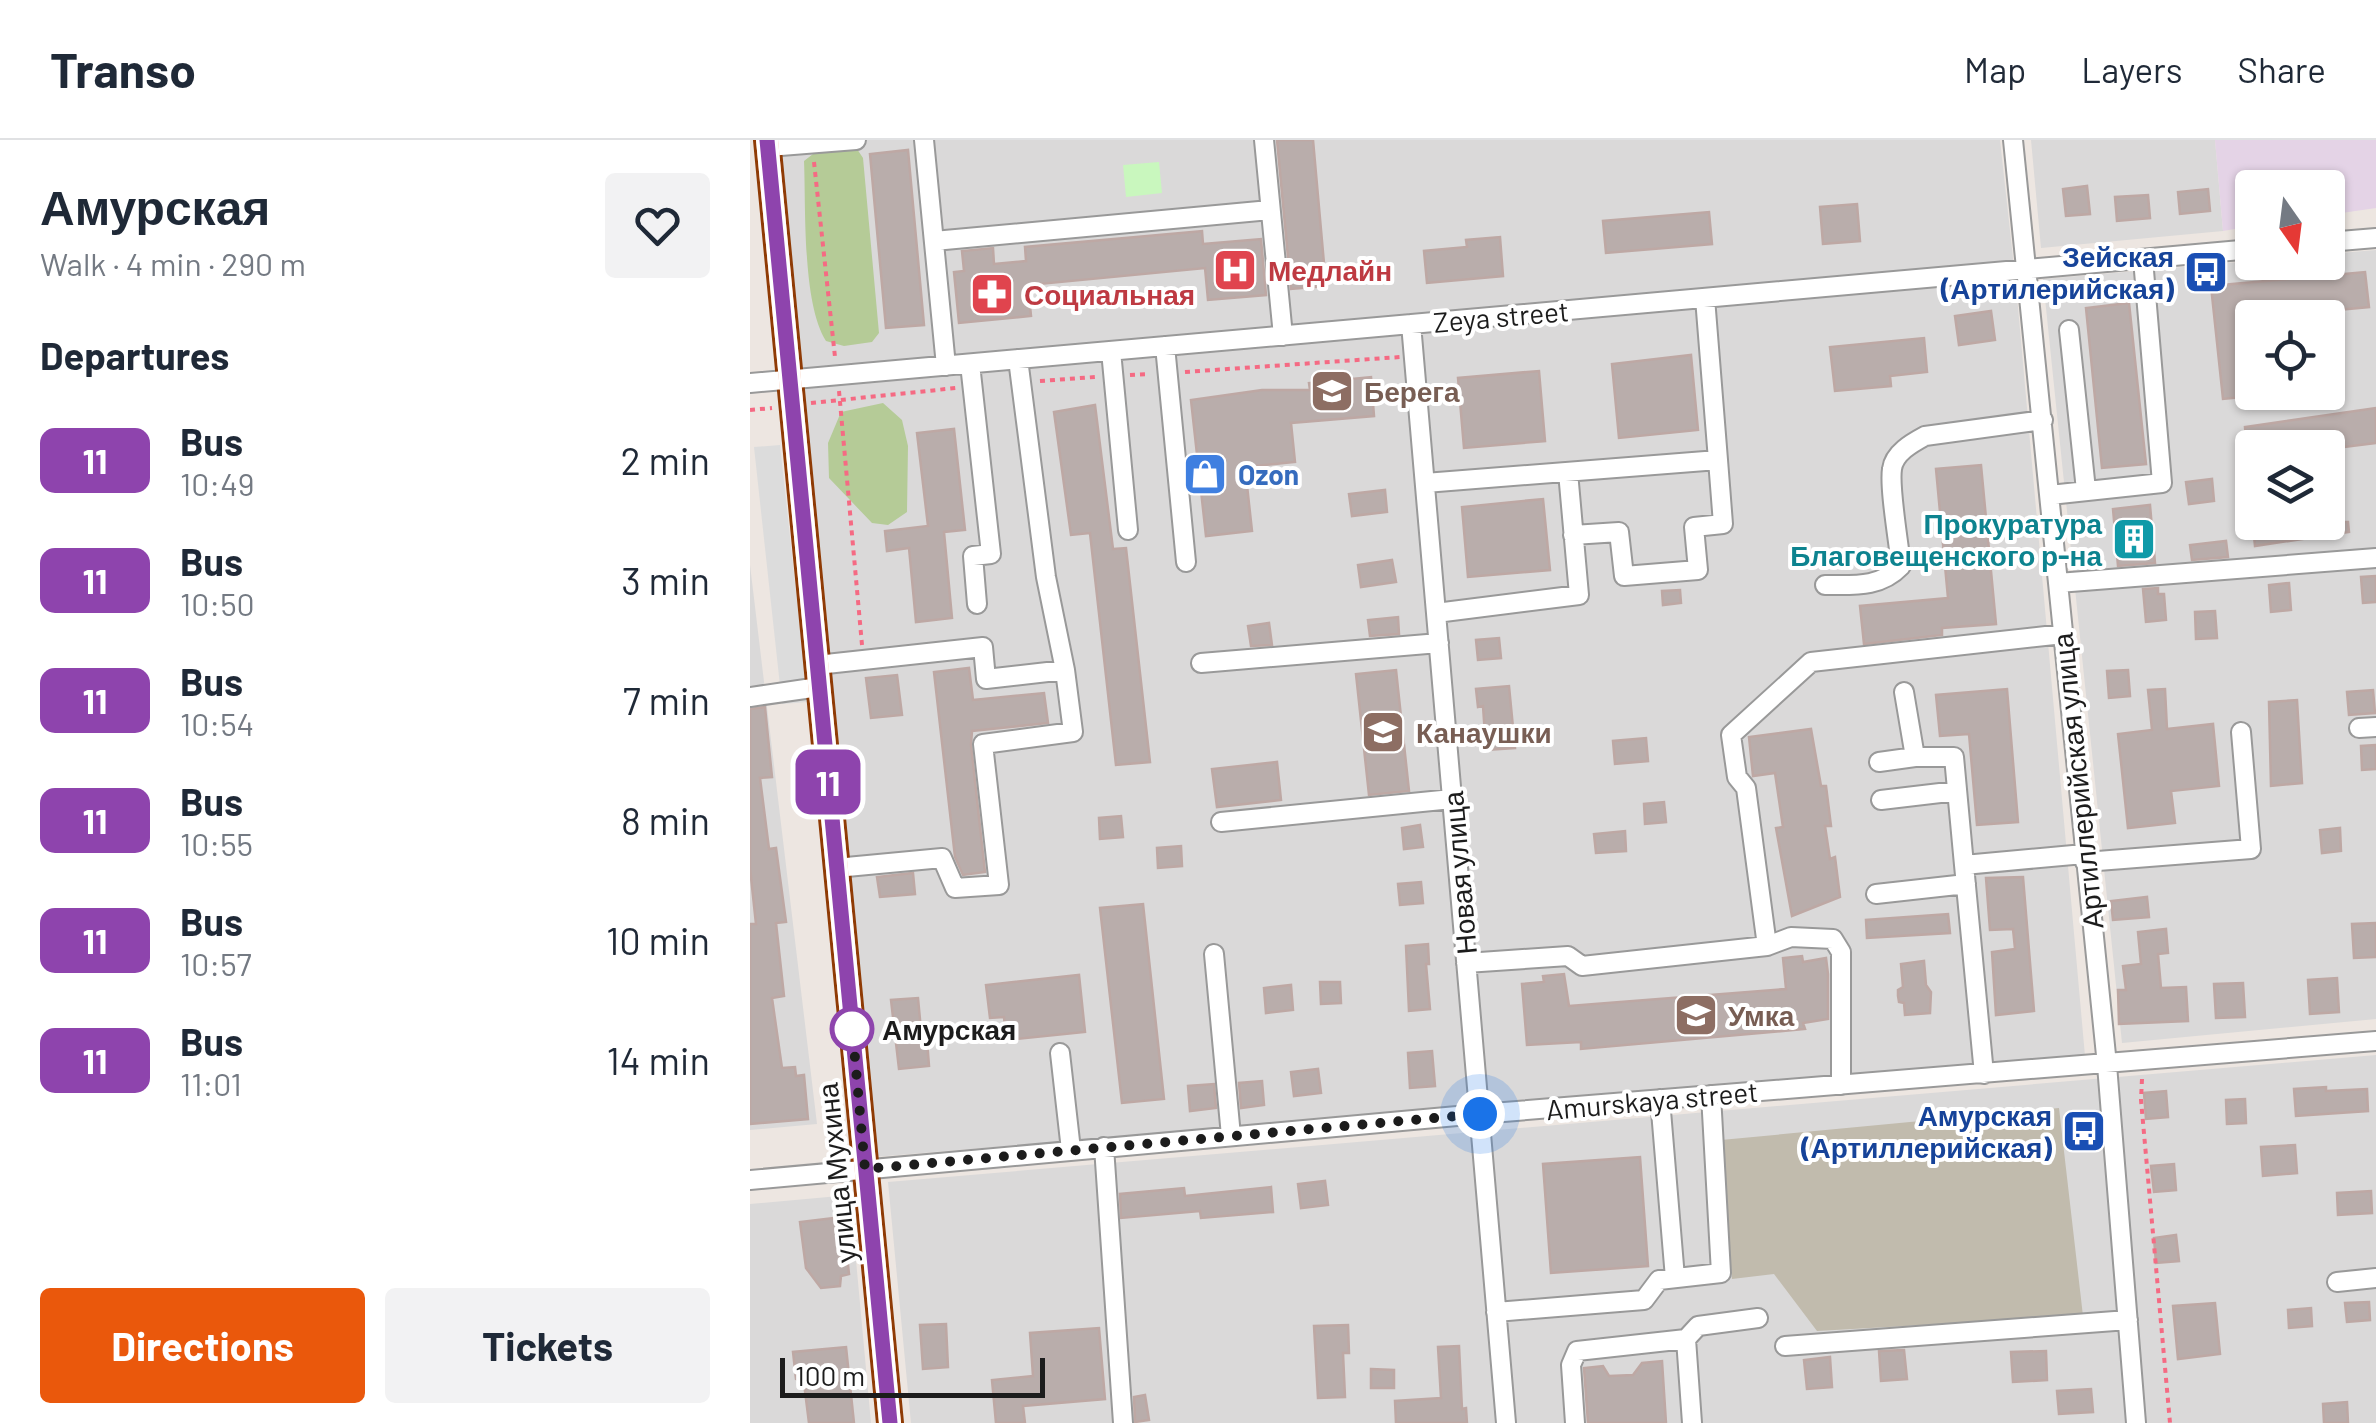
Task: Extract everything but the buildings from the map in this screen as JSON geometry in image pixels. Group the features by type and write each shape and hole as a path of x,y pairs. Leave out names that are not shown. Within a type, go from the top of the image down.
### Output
{"main road":[{"name":"улица Мухина","path":"767,144 890,1423"}],"street":[{"path":"767,144 856,140"},
{"path":"924,140 946,366"},
{"path":"1264,140 1283,336"},
{"name":"Артиллерийская улица","path":"2013,140 2107,1065 2136,1423"},
{"path":"934,241 1270,210"},
{"path":"2345,241 2376,238"},
{"name":"Zeya street","path":"750,383 2235,250"},
{"path":"2050,495 2162,482 2144,258"},
{"path":"1573,535 1620,532 1624,576 1698,570 1694,527 1723,524 1705,298"},
{"name":"Новая улица","path":"1412,324 1506,1423"},
{"path":"2069,330 2086,490"},
{"path":"1165,346 1186,562"},
{"path":"1111,351 1128,530"},
{"path":"836,868 942,858 954,888 999,885 983,744 1073,732 1046,577 1018,359"},
{"path":"970,364 991,554 973,556 977,604"},
{"path":"1825,585 1888,580 1901,566 1892,468 1912,444 1925,436 2043,420"},
{"path":"1425,483 1718,460"},
{"path":"1436,613 1579,595 1568,472"},
{"path":"2058,584 2376,558"},
{"path":"1768,946 1746,788 1737,778 1731,735 1811,662 2062,634"},
{"path":"1201,663 1439,643"},
{"path":"750,696 864,660 983,648 986,679 1065,670"},
{"path":"1904,692 1916,757"},
{"path":"1964,865 2252,850 2241,732"},
{"path":"1879,762 1954,757 1984,1074"},
{"path":"1881,800 1957,792"},
{"path":"1220,822 1452,799"},
{"path":"1876,894 1966,884"},
{"path":"1466,962 1568,956 1582,966 1768,946 1791,937 1832,939 1841,952 1841,1085"},
{"path":"1214,954 1232,1136"},
{"name":"Amurskaya street","path":"750,1180 1480,1114 2376,1041"},
{"path":"1060,1052 1071,1150"},
{"path":"1496,1312 1644,1300 1659,1280 1721,1273 1711,1095"},
{"path":"1660,1099 1675,1278"},
{"path":"1104,1148 1124,1423"},
{"path":"2337,1282 2376,1278"},
{"path":"1575,1423 1570,1365 1577,1351 1686,1339 1698,1326 1758,1318"},
{"path":"1785,1346 2128,1320"},
{"path":"1686,1339 1692,1423"}],"path":[{"path":"812,144 864,660"},
{"path":"2137,1062 2142,1078 2170,1423"}],"shaded area":[{"path":"780,140 2000,140 2085,1056 874,1157"},
{"path":"2031,140 2215,140 2223,231 2041,248"},
{"path":"2215,140 2376,140 2376,208 2345,213 2345,170 2235,170 2235,229 2223,231"},
{"path":"2376,250 2376,1019 2122,1043 2043,279 2235,262 2235,280 2345,280 2345,253"},
{"path":"780,445 808,702 782,704 754,447"},
{"path":"750,565 817,1124 750,1130"},
{"path":"2376,1055 2376,1423 911,1423 888,1182"},
{"path":"2059,1108 2083,1316 1817,1331 1774,1274 1732,1279 1721,1140"},
{"path":"850,1195 871,1423 750,1423 750,1204"}],"green space":[{"path":"857,149 863,158 879,333 872,342 844,346 826,341 813,303 804,161 813,154"},
{"path":"1159,162 1162,193 1126,197 1123,165"},
{"path":"883,403 902,420 908,446 907,512 888,525 872,523 829,478 828,443 841,412"}],"bus line":[{"name":"11","path":"767,140 890,1423"}],"place":[{"name":"Медлайн","path":"1235,270"},
{"name":"Зейская (Артилерийская)","path":"2206,272"},
{"name":"Социальная","path":"992,294"},
{"name":"Берега","path":"1332,391"},
{"name":"Ozon","path":"1205,474"},
{"name":"Прокуратура Благовещенского р-на","path":"2134,539"},
{"name":"Канаушки","path":"1383,732"},
{"name":"Умка","path":"1696,1015"},
{"name":"Амурская","path":"852,1029"},
{"name":"Амурская (Артиллерийская)","path":"2084,1131"}],"route":[{"path":"852,1029 852,1025 865,1169 1480,1114"}]}
